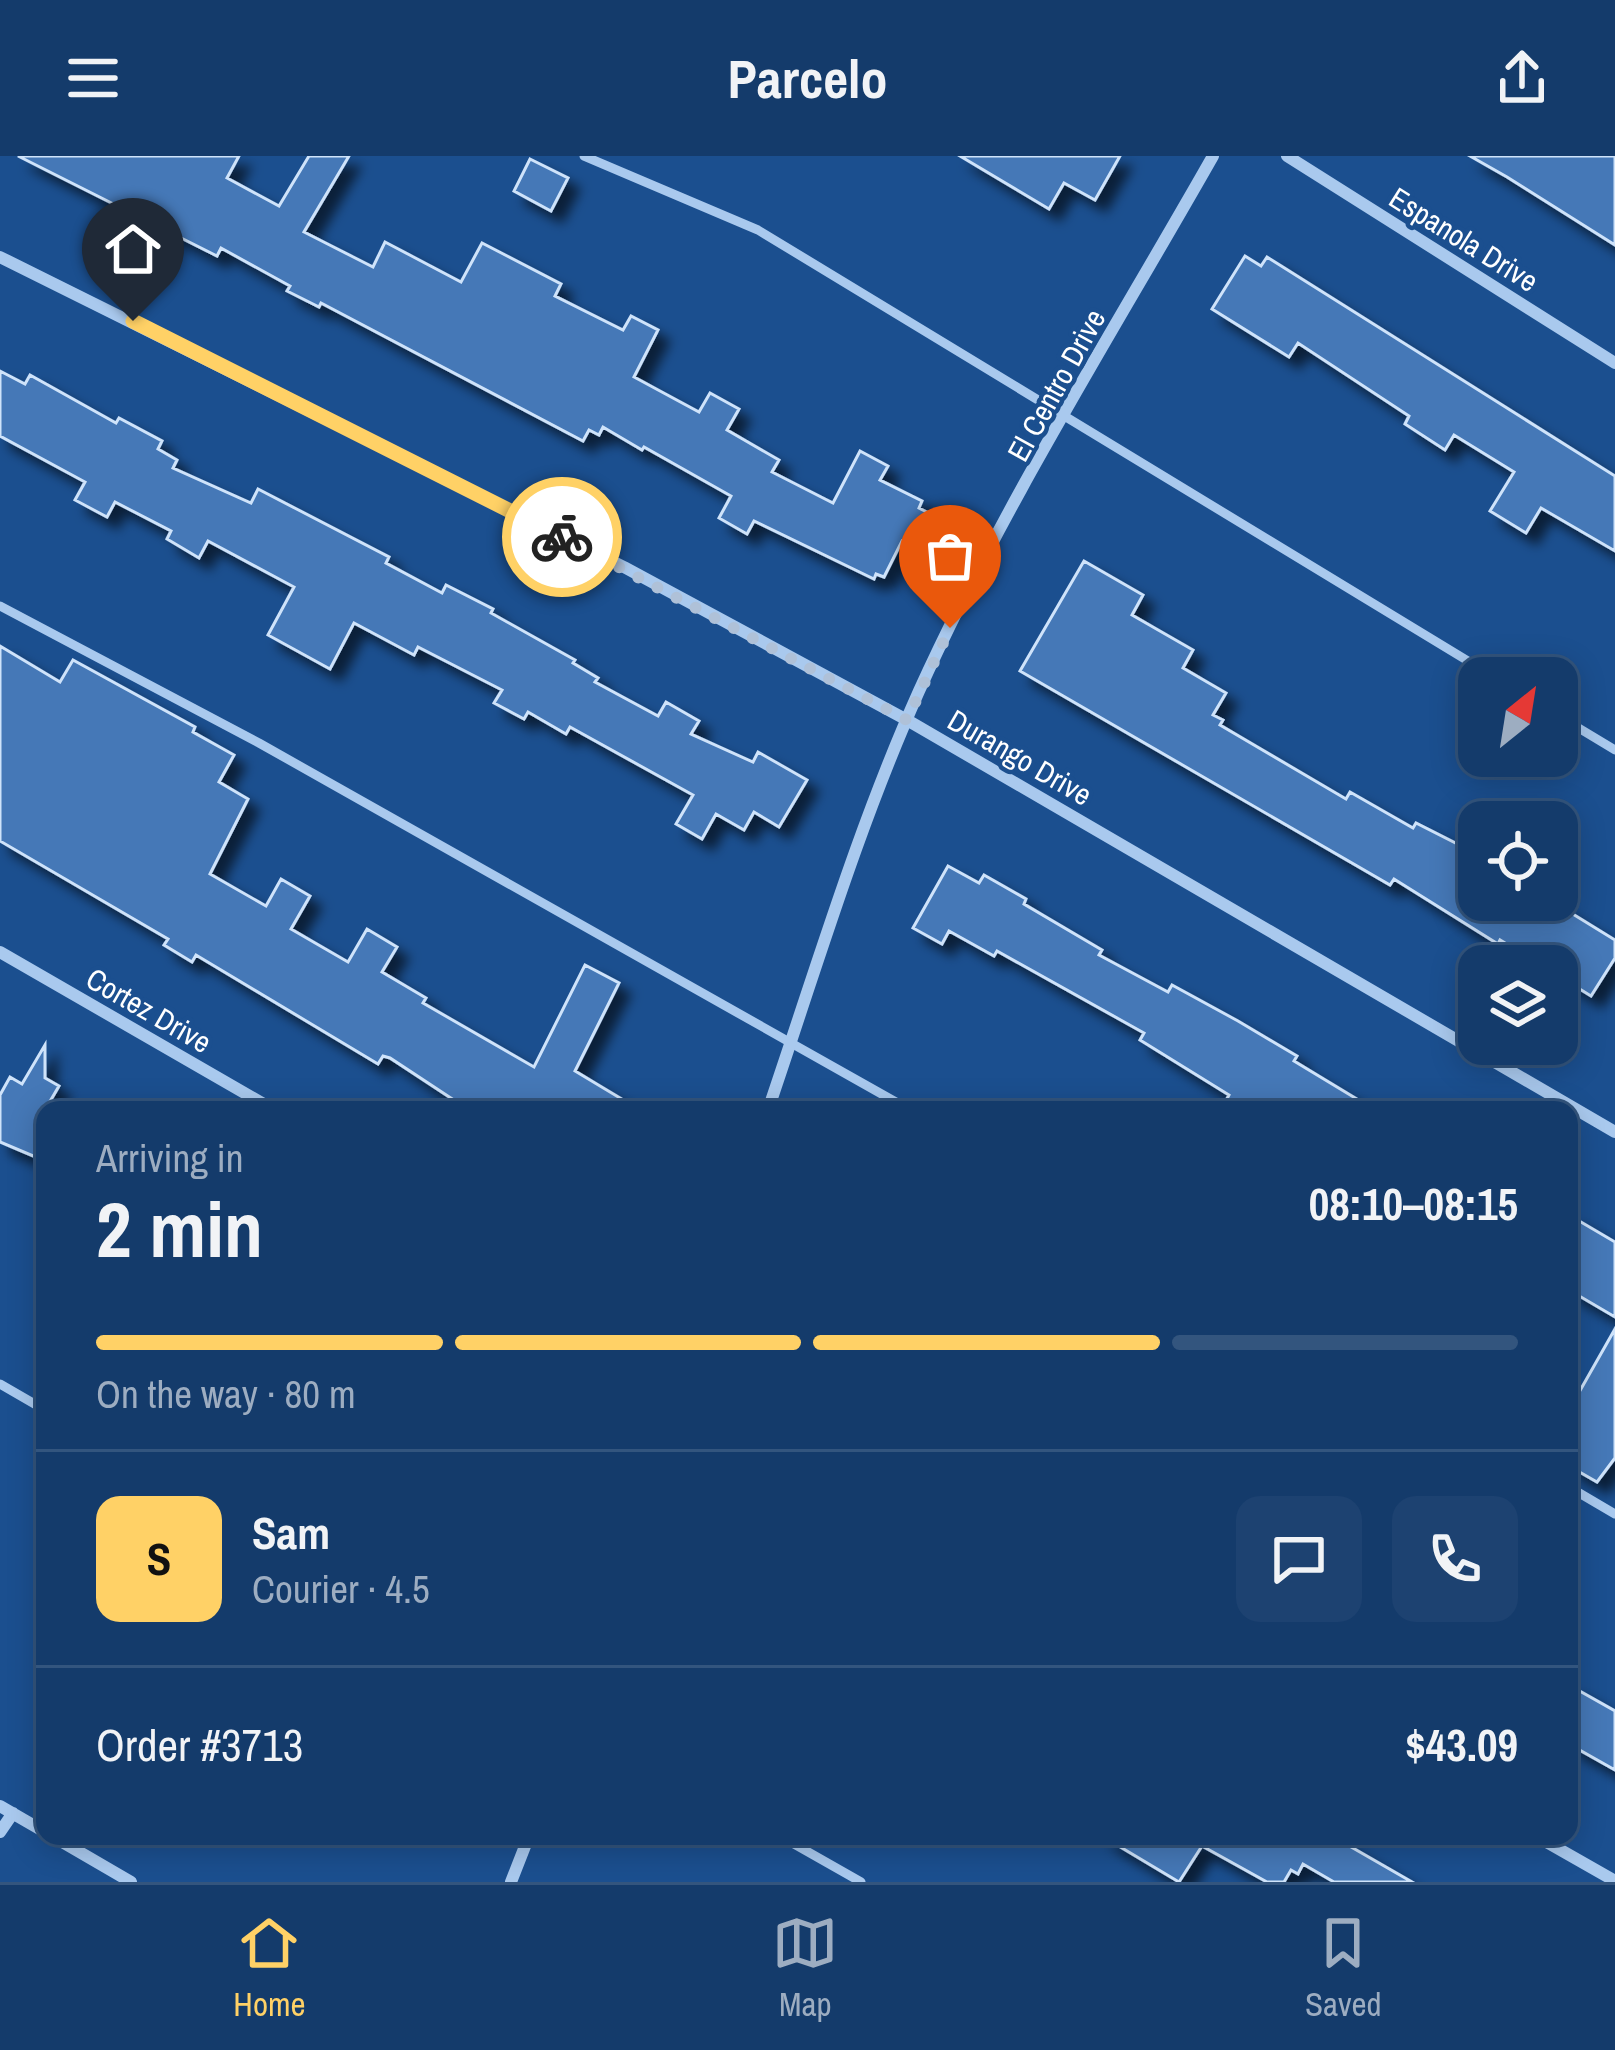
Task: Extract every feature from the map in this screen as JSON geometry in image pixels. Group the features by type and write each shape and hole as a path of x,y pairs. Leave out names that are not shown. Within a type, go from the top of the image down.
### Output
{"street":[{"name":"El Centro Drive","path":"771,1101 830,914 907,720 965,597 1213,156"},
{"name":"Espanola Drive","path":"1287,156 1615,362"},
{"name":"Durango Drive","path":"0,256 624,567 907,720 1562,1101"},
{"name":"Cortez Drive","path":"0,952 258,1101"},
{"name":"Durango Drive","path":"1578,1110 1615,1132"},
{"path":"0,1806 36,1827"},
{"path":"0,1832 13,1814"},
{"path":"67,1845 131,1882"},
{"path":"512,1882 526,1845"},
{"path":"1552,1845 1615,1881"}],"lane":[{"path":"584,156 758,230 1461,657"},
{"path":"0,606 259,743 894,1101"},
{"path":"1578,728 1615,750"},
{"path":"0,1384 36,1405"},
{"path":"1578,1492 1615,1514"},
{"path":"796,1845 861,1882"}],"building":[{"path":"18,156 239,156 227,178 279,206 309,156 349,156 304,232 373,267 385,242 461,282 482,243 561,284 555,296 623,330 631,316 658,330 634,377 699,412 710,393 739,409 727,430 779,460 772,472 833,503 860,451 888,466 880,480 922,501 919,508 948,523 931,556 902,541 884,577 876,574 874,579 754,521 747,534 719,518 731,496 644,447 603,427 599,435 589,430 583,441 321,303 319,307 287,291 290,286 221,248 217,256"},
{"path":"960,156 1120,156 1095,200 1064,183 1049,209"},
{"path":"1470,156 1615,156 1615,245 1507,177"},
{"path":"530,159 568,178 551,211 514,191"},
{"path":"1245,256 1261,266 1267,257 1615,476 1615,551 1541,508 1526,533 1490,511 1514,472 1454,435 1445,450 1405,424 1409,416 1298,343 1289,357 1212,309"},
{"path":"0,371 25,384 30,375 116,423 119,418 162,441 158,449 177,460 173,468 251,503 258,489 389,557 386,563 442,593 446,585 493,609 491,613 575,660 598,678 595,682 658,716 666,702 699,721 691,734 753,762 758,752 807,780 779,827 754,812 744,830 716,814 702,839 676,824 693,795 570,727 566,734 528,712 524,719 494,703 502,690 418,647 414,655 354,623 330,669 268,635 294,587 208,541 199,558 167,539 171,531 115,502 107,517 75,500 85,482 0,436"},
{"path":"1084,561 1143,595 1132,615 1193,650 1183,668 1226,693 1213,715 1223,720 1220,725 1346,799 1350,792 1413,828 1416,823 1458,844 1458,919 1394,879 1390,885 1020,671"},
{"path":"0,646 60,682 73,660 195,727 193,732 234,755 219,782 248,799 210,874 266,906 281,879 310,896 291,929 348,962 367,929 397,947 382,972 426,998 423,1003 534,1067 585,965 619,983 575,1071 625,1101 455,1101 390,1058 383,1056 378,1064 196,955 192,962 164,945 168,939 0,841"},
{"path":"948,866 979,883 984,875 1102,950 1099,955 1168,992 1172,985 1238,1021 1360,1101 1226,1101 1229,1095 1140,1040 1144,1033 997,951 994,956 949,931 942,944 913,928"},
{"path":"1578,917 1615,940 1615,958 1591,996 1578,988 1578,945 1508,945 1500,940 1498,944 1461,921 1578,921"},
{"path":"45,1045 45,1078 59,1086 50,1101 36,1101 36,1157 0,1142 0,1095 10,1077 22,1084"},
{"path":"1578,1220 1615,1242 1615,1317 1578,1295"},
{"path":"1615,1329 1615,1458 1597,1482 1578,1471 1578,1394"},
{"path":"1578,1690 1615,1711 1615,1770 1578,1749"},
{"path":"1117,1845 1348,1845 1412,1882 1334,1882 1303,1864 1298,1874 1291,1870 1284,1882 1267,1882 1202,1846 1179,1882"}],"way so far":[{"path":"562,537 907,720 950,628"}],"route":[{"path":"133,321 562,537"}]}
